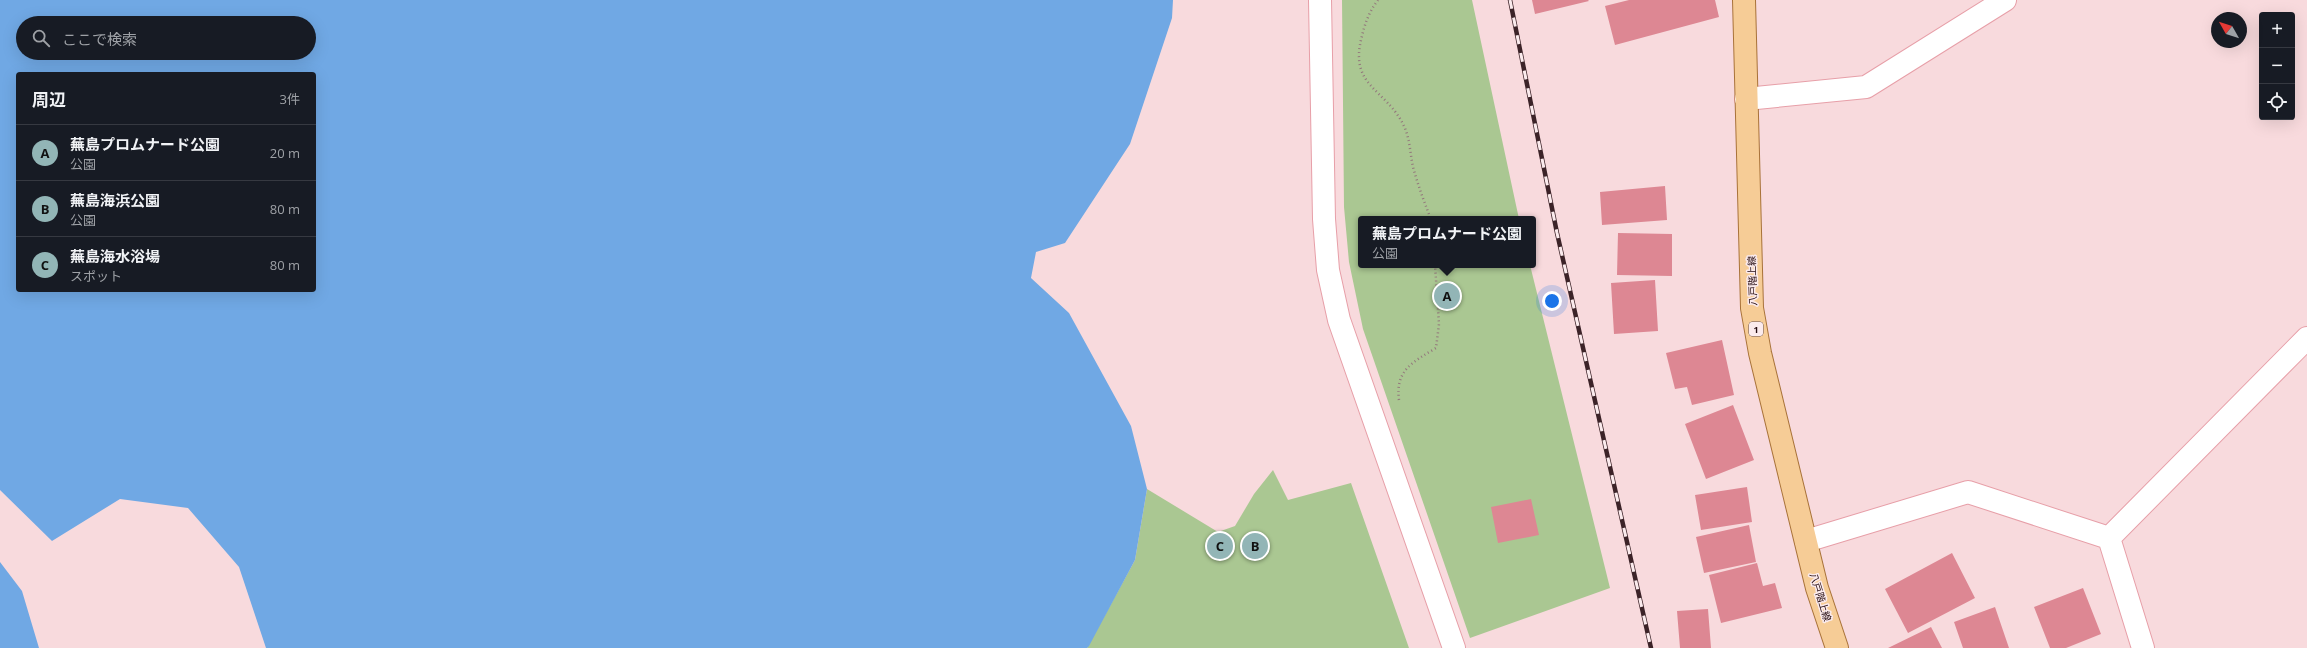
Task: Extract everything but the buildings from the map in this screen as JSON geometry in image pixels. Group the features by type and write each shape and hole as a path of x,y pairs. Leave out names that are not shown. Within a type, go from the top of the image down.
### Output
{"main road":[{"name":"八戸階上線","path":"1744,0 1752,308 1760,353 1817,588 1837,648"}],"street":[{"path":"1320,0 1324,219 1328,270 1339,320 1454,648"},
{"path":"1746,99 1866,87 2005,0"},
{"path":"2109,538 2307,338"},
{"path":"1806,541 1968,492 2109,538"},
{"path":"2109,538 2143,648"}],"path":[{"path":"1378,0 1365,23 1358,48 1359,67 1371,87 1385,100 1404,125 1410,144 1413,166 1430,216"},
{"path":"1399,402 1397,388 1402,375 1411,363 1436,348 1439,324 1436,268"}],"green space":[{"path":"1342,0 1472,0 1518,216 1358,216 1358,268 1531,268 1610,588 1470,638 1363,329 1349,262 1344,207"},
{"path":"1273,470 1288,500 1351,483 1409,648 1087,648 1135,560 1147,489 1218,532 1235,526 1254,494"}],"water":[{"path":"0,0 1173,0 1172,18 1130,144 1065,243 1036,252 1031,278 1069,313 1131,426 1147,489 1135,560 1087,648 266,648 239,567 188,508 120,499 52,541 0,490"},
{"path":"0,562 22,591 39,648 0,648"}],"railway":[{"path":"1510,0 1557,233 1651,648"}],"place":[{"name":"蕪島プロムナード公園","path":"1447,296"},
{"name":"蕪島海水浴場","path":"1220,546"},
{"name":"蕪島海浜公園","path":"1255,546"}]}
